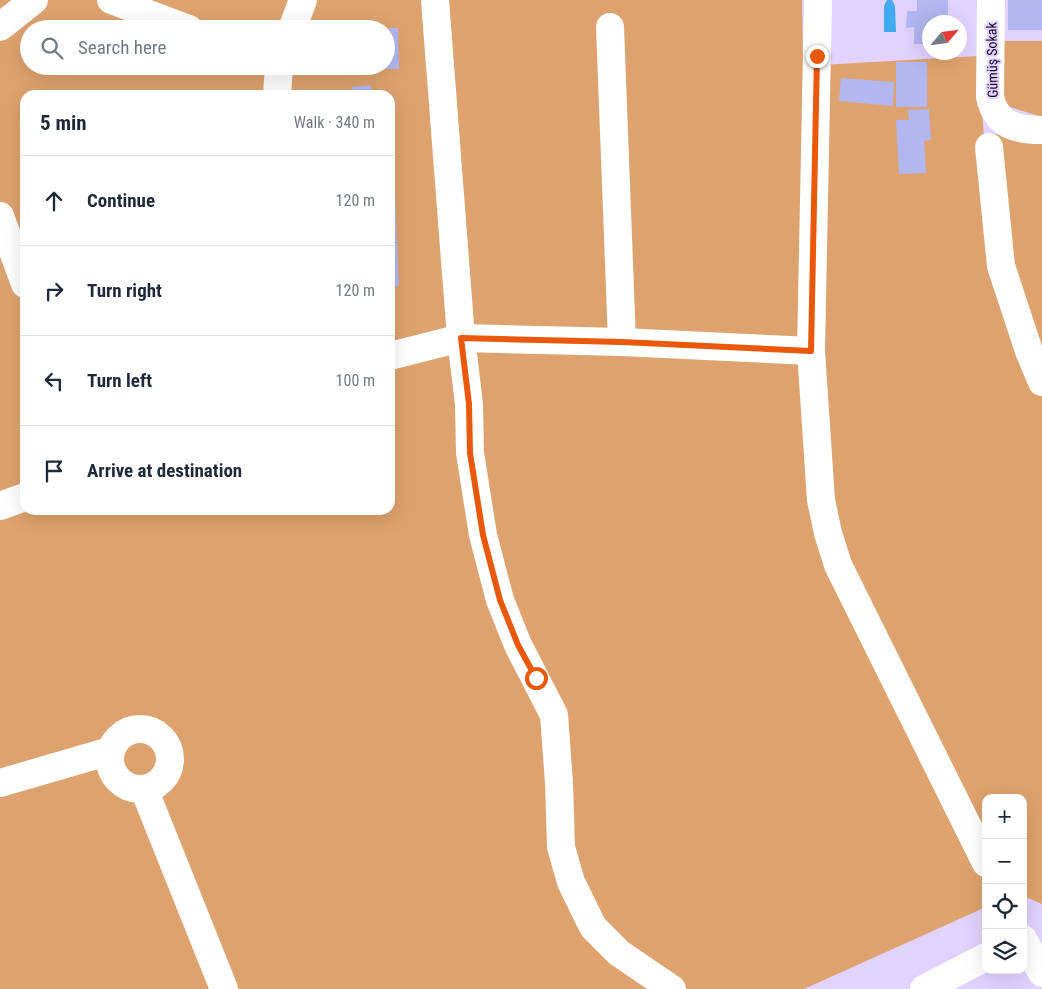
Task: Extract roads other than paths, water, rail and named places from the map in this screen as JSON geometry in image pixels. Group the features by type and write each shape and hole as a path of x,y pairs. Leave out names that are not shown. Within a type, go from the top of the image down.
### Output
{"street":[{"path":"0,27 34,0"},
{"path":"111,0 165,20"},
{"path":"295,20 303,0"},
{"path":"435,0 461,338 469,404 470,453 483,535 500,600 518,645 554,714 561,847 571,882 593,927 619,953 672,989"},
{"path":"818,0 811,351 821,500 828,533 838,565 982,855"},
{"name":"Gümüş Sokak","path":"991,0 990,97 993,108 999,118 1018,128 1042,130"},
{"path":"610,27 622,342"},
{"path":"277,90 278,75"},
{"path":"989,147 1001,266 1029,352 1042,382"},
{"path":"0,216 20,270"},
{"path":"395,355 461,338 622,342 811,351"},
{"path":"0,506 20,499"},
{"path":"140,729 150,731 165,743 169,752 170,762 167,772 161,780 153,786 144,789 134,789 124,785 117,779 112,770 110,751 122,735 130,730 140,729"},
{"path":"0,784 110,751"},
{"path":"144,789 224,989"},
{"path":"1027,937 1042,929"},
{"path":"1027,946 1042,973"},
{"path":"924,989 982,960"}],"water":[{"path":"887,0 892,0 895,6 896,32 884,32 884,6"}]}
